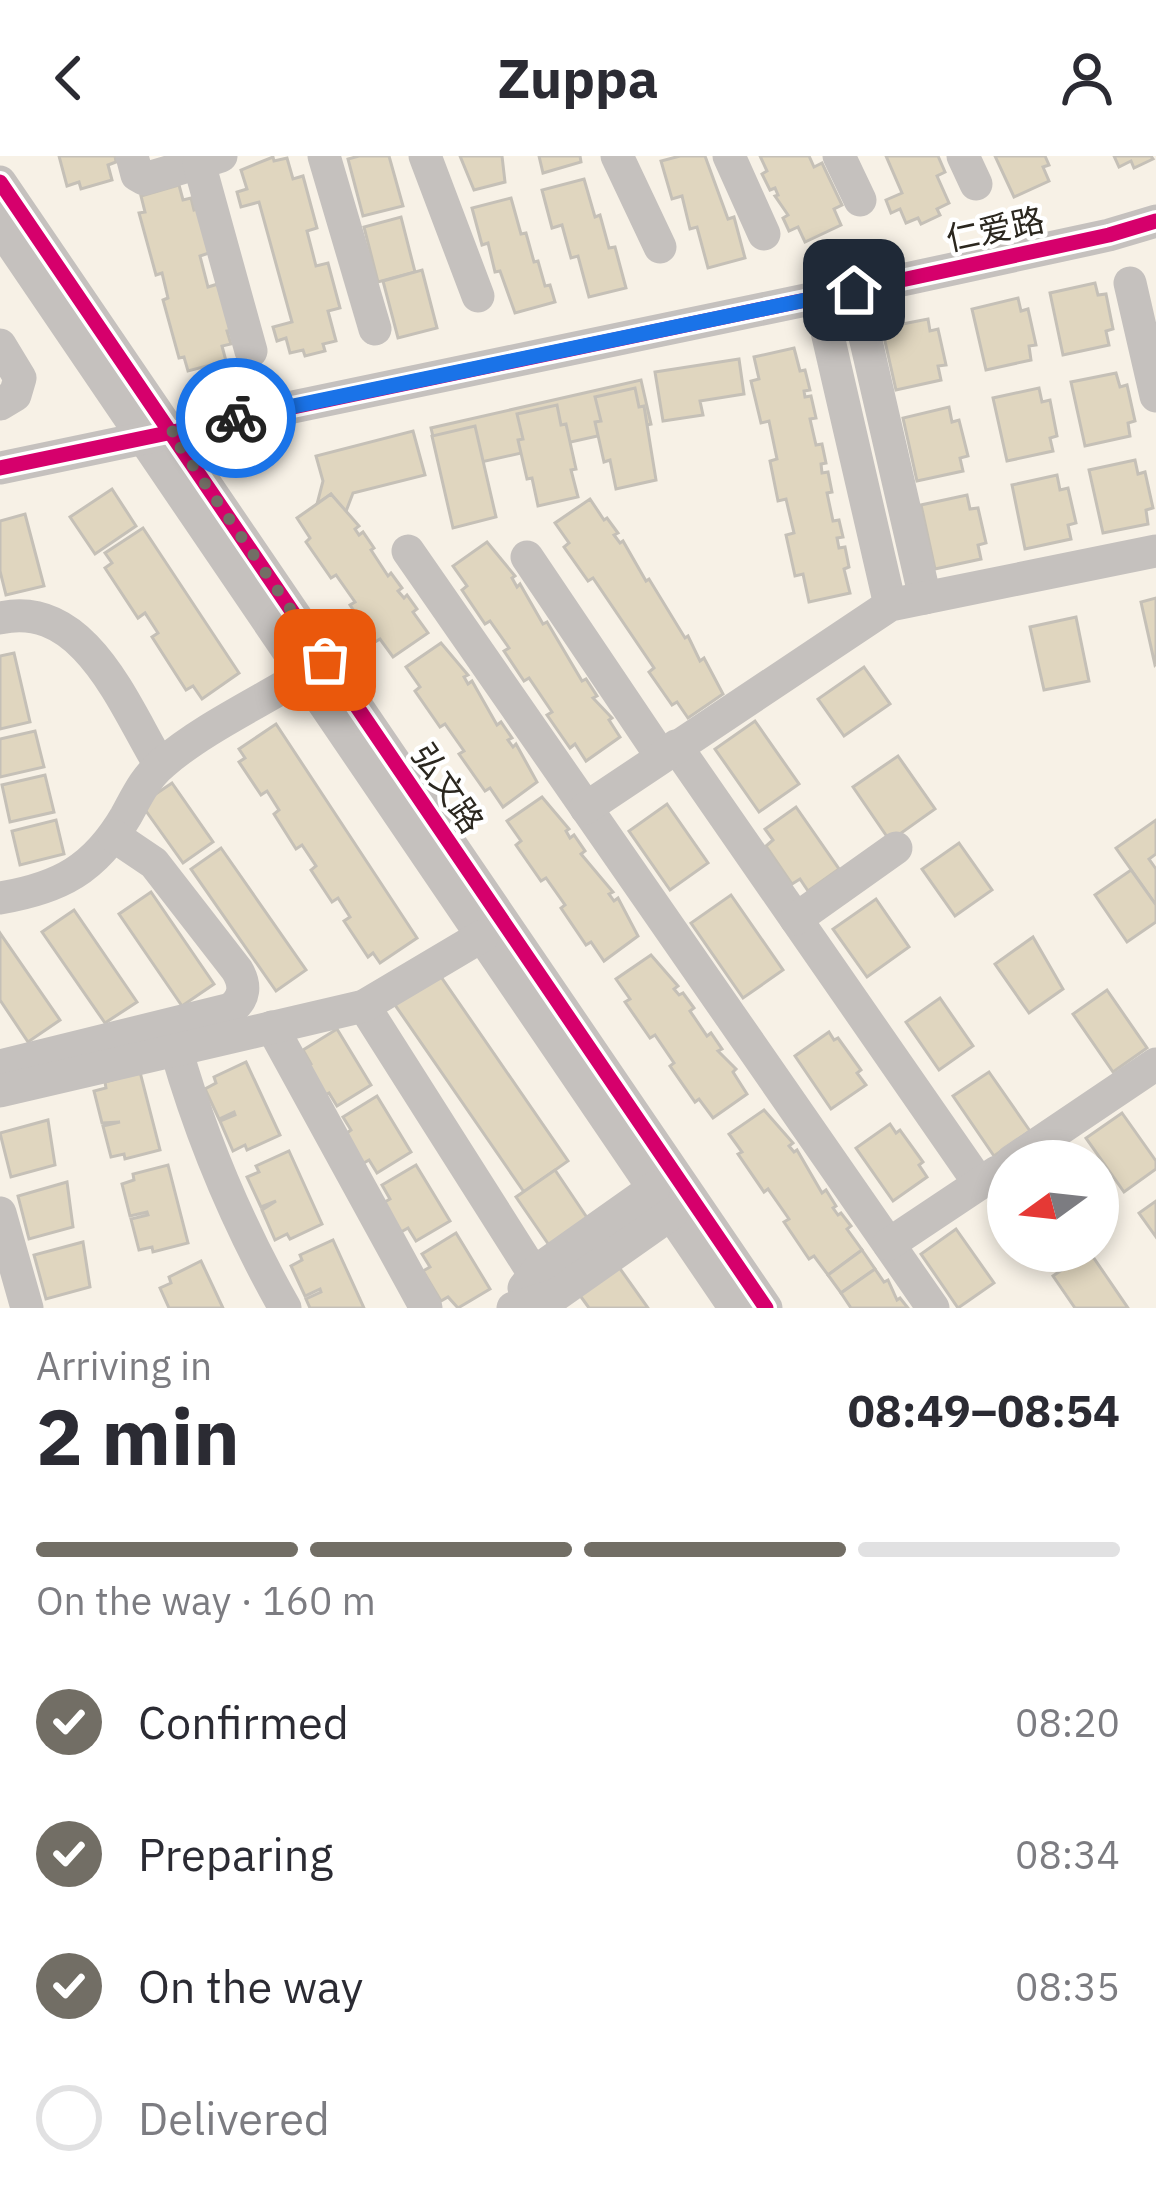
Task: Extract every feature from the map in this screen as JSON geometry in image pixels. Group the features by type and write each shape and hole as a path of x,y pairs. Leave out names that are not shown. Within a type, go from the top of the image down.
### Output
{"street":[{"path":"132,156 137,175 145,178 210,159 250,351"},
{"path":"324,156 375,329"},
{"path":"425,156 478,296"},
{"path":"617,156 660,248"},
{"path":"729,156 764,234"},
{"path":"839,156 860,200"},
{"name":"弘文路","path":"0,182 304,674 735,1308"},
{"name":"仁爱路","path":"0,468 854,290 1156,221"},
{"name":"弘文路","path":"0,227 156,435 766,1308"},
{"path":"1130,283 1156,396"},
{"path":"854,290 925,598"},
{"path":"818,297 890,605"},
{"path":"0,345 20,378 15,395 0,404"},
{"path":"408,551 933,1308"},
{"path":"586,808 890,605 1156,551"},
{"path":"527,556 796,919 979,1184"},
{"path":"0,618 39,617 71,633 91,652 160,765"},
{"path":"0,898 66,879 105,850 137,793 160,765 304,674"},
{"path":"0,1066 230,1009 242,996 244,987 237,970 154,863 114,836"},
{"path":"796,919 896,848"},
{"path":"0,1091 364,1006 482,936"},
{"path":"364,1006 556,1291"},
{"path":"272,1027 426,1308"},
{"path":"176,1048 233,1210 285,1308"},
{"path":"1043,1140 1156,1064"},
{"path":"889,1244 987,1178"},
{"path":"514,1307 556,1291 663,1201"},
{"path":"0,1213 27,1308"}],"building":[{"path":"59,156 115,156 116,162 108,165 112,180 81,189 79,182 67,186"},
{"path":"389,156 403,206 363,216 348,159"},
{"path":"460,156 502,156 505,182 474,190"},
{"path":"539,156 580,156 581,162 543,173"},
{"path":"705,156 728,219 734,217 745,258 708,268 697,227 690,229 682,196 672,199 661,161"},
{"path":"760,156 809,156 814,167 822,163 842,205 834,209 841,225 805,242 798,227 789,231 783,218 788,215 762,174 767,171"},
{"path":"886,156 938,156 945,172 937,176 949,203 937,209 940,215 921,224 918,218 906,223 900,209 891,213 886,200 902,193"},
{"path":"995,156 1045,156 1049,165 1043,167 1049,181 1014,197"},
{"path":"1114,156 1153,159 1134,168 1131,161 1119,167"},
{"path":"273,157 274,161 287,158 293,179 303,176 317,228 307,231 316,266 328,263 340,308 328,311 336,341 323,344 325,351 305,356 303,350 290,353 286,338 277,341 273,327 292,322 259,202 241,207 237,192 247,189 241,170"},
{"path":"584,179 609,248 615,247 626,288 589,297 578,256 571,258 562,225 552,228 542,190"},
{"path":"179,185 183,200 191,198 194,210 200,208 212,252 200,256 208,287 221,283 233,330 227,331 231,344 222,346 226,361 188,371 184,357 179,358 163,300 168,298 162,273 156,275 139,213 145,212 141,196"},
{"path":"511,198 521,234 526,233 534,262 538,261 555,302 515,313 500,271 495,272 488,243 482,245 472,208"},
{"path":"401,217 415,272 378,282 364,227"},
{"path":"422,270 437,328 398,338 383,281"},
{"path":"1095,283 1098,295 1106,294 1113,329 1106,331 1109,345 1063,355 1050,293"},
{"path":"1018,298 1021,311 1028,309 1036,345 1029,346 1031,360 986,370 972,309"},
{"path":"928,319 930,331 938,329 946,365 938,366 941,380 896,390 882,328"},
{"path":"794,348 800,371 805,370 810,390 804,391 805,397 811,396 816,418 810,419 826,463 821,464 822,473 828,472 833,521 839,520 843,537 837,538 839,548 845,547 849,567 844,569 850,593 809,602 803,574 795,576 786,535 794,533 786,499 778,501 770,461 777,459 769,421 761,423 751,381 759,379 754,357"},
{"path":"739,359 744,394 700,401 703,415 663,421 655,372"},
{"path":"1116,373 1120,387 1127,385 1135,421 1128,423 1130,436 1085,446 1071,382"},
{"path":"641,380 651,424 441,471 431,428"},
{"path":"635,388 639,407 644,406 656,480 616,489 610,460 604,462 595,397"},
{"path":"1039,388 1042,402 1050,400 1057,436 1050,438 1053,451 1007,461 993,398"},
{"path":"557,405 561,425 566,424 578,497 538,506 518,440 523,439 517,414"},
{"path":"949,407 952,422 959,420 968,456 960,458 963,471 917,481 903,418"},
{"path":"475,426 496,517 453,528 432,436"},
{"path":"413,431 425,475 353,493 345,514 331,494 317,504 323,481 316,456"},
{"path":"1135,460 1138,474 1145,472 1153,508 1146,510 1148,524 1103,533 1089,470"},
{"path":"1057,475 1060,490 1068,488 1076,523 1068,525 1071,539 1025,549 1012,485"},
{"path":"112,489 136,526 95,554 70,517"},
{"path":"331,494 359,526 355,529 359,535 363,532 388,576 391,573 402,588 398,591 417,609 413,612 428,633 393,657 380,639 375,642 350,605 355,602 306,542 310,538 297,518"},
{"path":"967,495 970,509 978,508 986,543 978,545 981,559 935,569 921,505"},
{"path":"590,499 618,533 614,535 623,541 685,638 688,636 700,661 704,658 723,694 688,718 677,702 672,705 649,672 654,668 593,578 588,581 564,547 569,543 555,523"},
{"path":"25,514 44,586 6,595 0,571 0,521"},
{"path":"143,528 239,673 202,699 193,686 186,690 152,637 158,633 145,613 138,618 105,568 112,563 105,553"},
{"path":"487,542 515,576 517,587 520,584 543,624 547,622 582,681 586,679 597,696 593,698 612,718 620,737 586,761 575,744 570,748 529,678 524,681 504,651 509,648 462,590 467,586 453,566"},
{"path":"1156,598 1156,664 1155,665 1141,602"},
{"path":"1076,617 1089,681 1044,690 1030,627"},
{"path":"441,643 468,675 464,677 468,684 472,681 497,725 501,722 537,782 503,807 490,788 485,791 459,754 464,751 415,691 420,687 406,667"},
{"path":"14,653 30,722 0,729 0,656"},
{"path":"864,667 890,704 844,736 818,699"},
{"path":"755,721 799,784 759,812 715,749"},
{"path":"276,724 417,938 380,963 373,953 368,957 344,921 350,917 338,898 332,902 311,870 316,866 302,845 296,849 274,814 279,810 267,791 261,795 239,762 245,758 239,749"},
{"path":"35,731 44,767 0,777 0,739"},
{"path":"898,756 935,809 890,841 853,787"},
{"path":"45,775 54,812 10,822 2,785"},
{"path":"172,783 213,842 183,863 141,804"},
{"path":"542,797 569,829 570,838 574,835 585,851 581,854 613,892 609,894 614,901 618,898 638,936 604,961 591,942 586,945 561,908 565,905 516,845 521,841 507,821"},
{"path":"667,804 708,863 670,890 629,831"},
{"path":"796,807 839,869 808,891 800,879 792,884 766,846 773,840 765,829"},
{"path":"56,820 64,854 20,865 12,831"},
{"path":"1156,820 1156,854 1149,859 1156,869 1156,905 1116,848"},
{"path":"959,843 992,890 955,916 922,869"},
{"path":"221,848 306,970 276,991 191,869"},
{"path":"1131,870 1156,905 1156,922 1127,942 1095,895"},
{"path":"151,892 214,984 182,1006 119,914"},
{"path":"731,895 783,970 743,998 691,923"},
{"path":"876,899 909,947 867,977 833,929"},
{"path":"74,910 137,1002 105,1023 42,932"},
{"path":"0,933 60,1020 28,1042 0,1000"},
{"path":"1033,937 1063,989 1029,1013 995,964"},
{"path":"651,955 694,1008 690,1011 736,1069 733,1072 747,1094 713,1118 699,1099 695,1102 655,1035 650,1038 625,1002 630,999 616,979"},
{"path":"437,971 568,1161 524,1192 393,1002"},
{"path":"1107,990 1147,1048 1113,1072 1073,1014"},
{"path":"940,998 973,1046 939,1070 906,1022"},
{"path":"337,1029 371,1085 337,1106 329,1093 322,1097 304,1068 311,1064 303,1050"},
{"path":"829,1032 861,1070 857,1073 866,1085 831,1109 795,1056"},
{"path":"246,1062 280,1135 233,1151 220,1121 234,1112 219,1119 205,1089 216,1083 214,1077"},
{"path":"140,1072 160,1150 125,1159 124,1154 111,1157 103,1126 120,1122 102,1123 94,1091 106,1088 105,1082"},
{"path":"989,1072 1030,1131 1017,1140 987,1140 987,1146 953,1096"},
{"path":"377,1096 411,1152 377,1173 369,1160 362,1164 344,1135 351,1130 343,1117"},
{"path":"764,1110 793,1143 789,1146 797,1150 822,1193 826,1190 862,1250 828,1275 814,1256 809,1259 784,1222 789,1219 768,1189 764,1192 729,1134"},
{"path":"1122,1113 1156,1161 1156,1169 1124,1192 1119,1185 1119,1140 1086,1138"},
{"path":"48,1120 55,1165 11,1177 0,1133"},
{"path":"890,1124 896,1133 900,1130 923,1162 919,1165 927,1177 893,1201 856,1148"},
{"path":"289,1151 322,1224 290,1239 287,1234 275,1240 262,1210 276,1201 261,1207 247,1177 259,1172 256,1166"},
{"path":"168,1165 188,1243 153,1252 152,1247 139,1250 131,1219 148,1215 130,1216 122,1184 134,1180 133,1174"},
{"path":"416,1165 450,1221 416,1241 408,1228 401,1232 383,1203 390,1199 382,1185"},
{"path":"555,1170 590,1222 551,1248 516,1197"},
{"path":"67,1182 73,1227 29,1239 18,1196"},
{"path":"1156,1201 1156,1237 1139,1213"},
{"path":"956,1229 994,1283 958,1308 921,1254"},
{"path":"456,1233 490,1289 458,1308 448,1297 441,1301 423,1271 430,1267 422,1254"},
{"path":"333,1240 364,1308 310,1308 306,1299 320,1289 305,1296 291,1266 302,1260 300,1255"},
{"path":"83,1242 90,1287 46,1299 34,1255"},
{"path":"862,1250 875,1269 841,1293 828,1275"},
{"path":"201,1261 223,1308 169,1308 160,1288 171,1283 169,1277"},
{"path":"616,1263 648,1308 589,1308 576,1290"},
{"path":"875,1269 908,1308 851,1308 841,1293"},
{"path":"1103,1272 1128,1308 1075,1308 1053,1276"}],"cycle path":[{"path":"0,182 766,1308"},
{"path":"0,468 911,278 1156,221"}],"way so far":[{"path":"236,418 170,432 325,660"}],"route":[{"path":"236,418 854,290"}]}
